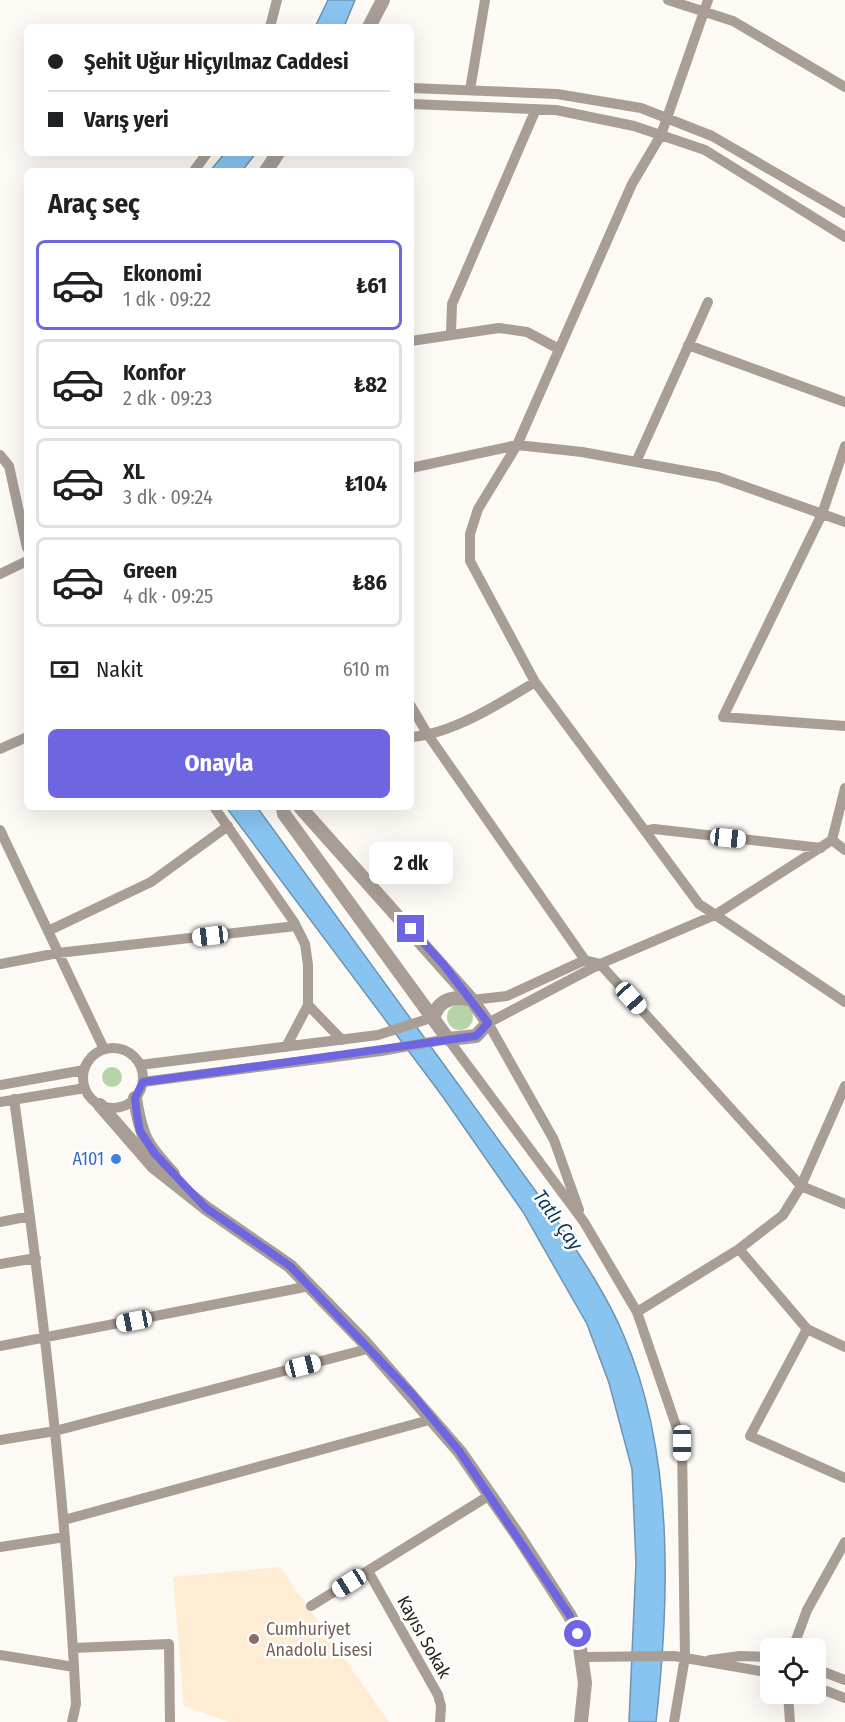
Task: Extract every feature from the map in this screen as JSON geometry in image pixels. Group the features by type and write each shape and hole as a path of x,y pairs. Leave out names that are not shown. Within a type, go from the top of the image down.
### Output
{"street":[{"path":"271,24 277,0"},
{"path":"371,24 383,0"},
{"path":"470,90 485,0"},
{"path":"668,0 706,5 845,87"},
{"path":"706,5 661,135 632,184 517,445 478,509 469,549 470,561 535,682 699,904 845,1002"},
{"path":"414,88 556,94 641,108 712,136 845,213"},
{"path":"414,104 556,110 634,126 705,150 845,237"},
{"path":"451,333 452,304 536,109"},
{"path":"636,462 708,302"},
{"path":"414,340 451,333 499,328 526,332 559,349"},
{"path":"688,345 845,402"},
{"path":"414,467 517,445 636,462 718,477 845,522"},
{"path":"845,446 822,514 723,717 845,726"},
{"path":"0,455 9,466 24,534"},
{"path":"0,574 24,562"},
{"path":"414,737 428,735 500,704 535,682"},
{"path":"414,711 428,735 585,960"},
{"path":"0,748 24,738"},
{"path":"143,1082 396,1048 443,1039 470,1039 483,1030 488,1023 600,964 715,915 821,848 832,840 845,788"},
{"path":"216,810 296,926 305,944 308,965 308,1005 286,1047"},
{"path":"283,810 284,814 443,1039 584,1222 637,1312 682,1443 679,1657 674,1722"},
{"path":"303,810 472,1000 488,1023 555,1140 584,1222"},
{"path":"48,931 151,882 228,826"},
{"path":"645,831 654,829 821,848"},
{"path":"0,830 104,1049"},
{"path":"832,840 845,850"},
{"path":"0,964 58,953 296,926"},
{"path":"140,1065 342,1040 388,1032 429,1019 438,1005 443,1002 454,998 472,1000 507,996 585,960 600,964 801,1186 845,1204"},
{"path":"308,1005 342,1040"},
{"path":"100,1105 119,1107 135,1098 143,1082 140,1065 133,1055 124,1050 104,1049 88,1061 84,1070 85,1088 92,1099 100,1105 153,1166 206,1208 290,1266 371,1348 433,1419 490,1495 570,1616 578,1634 583,1657 585,1683 581,1722"},
{"path":"0,1085 84,1070"},
{"path":"637,1312 739,1249 783,1215 801,1186 845,1086"},
{"path":"0,1102 85,1088"},
{"path":"135,1098 140,1131 155,1154 206,1208"},
{"path":"14,1099 46,1338 64,1520 74,1648 76,1704 72,1722"},
{"path":"0,1222 30,1216"},
{"path":"739,1249 807,1329 845,1347"},
{"path":"0,1264 36,1258"},
{"path":"0,1346 310,1286"},
{"path":"807,1329 750,1436 845,1478"},
{"path":"0,1440 55,1431 371,1348"},
{"path":"64,1520 433,1419"},
{"path":"311,1606 490,1495"},
{"path":"0,1548 65,1537"},
{"path":"797,1638 807,1610 844,1544"},
{"name":"Kayısı Sokak","path":"368,1571 438,1695 441,1706 440,1722"},
{"path":"74,1648 169,1644 170,1722"},
{"path":"0,1654 74,1667"},
{"path":"701,1660 740,1656 760,1657"},
{"path":"583,1657 679,1657 760,1671"},
{"path":"826,1673 845,1680"},
{"path":"826,1691 845,1698"},
{"path":"789,1704 790,1722"}],"shaded area":[{"name":"Cumhuriyet Anadolu Lisesi","path":"280,1567 389,1722 229,1722 184,1706 173,1577"}],"green space":[{"path":"460,1004 469,1008 473,1017 469,1026 460,1030 451,1026 447,1017 451,1008"},
{"path":"112,1067 119,1070 122,1077 119,1084 112,1087 105,1084 102,1077 105,1070"}],"water":[{"path":"328,0 355,0 345,24 316,24"},
{"path":"222,156 254,156 244,168 212,168"},
{"path":"228,810 259,810 553,1215 592,1274 617,1320 640,1381 652,1428 660,1477 665,1576 661,1674 656,1722 629,1722 636,1563 632,1469 609,1383 587,1324 523,1212 443,1097"}],"place":[{"name":"A101","path":"116,1159"},
{"name":"Cumhuriyet Anadolu Lisesi","path":"254,1639"}],"route":[{"path":"411,929 443,964 488,1023 476,1036 470,1039 438,1040 381,1051 143,1082 135,1098 140,1131 155,1154 206,1208 290,1266 412,1394 460,1452 500,1509 570,1616 578,1634"}],"water label":[{"name":"Tatlı Çay","path":"558,1220"}]}
